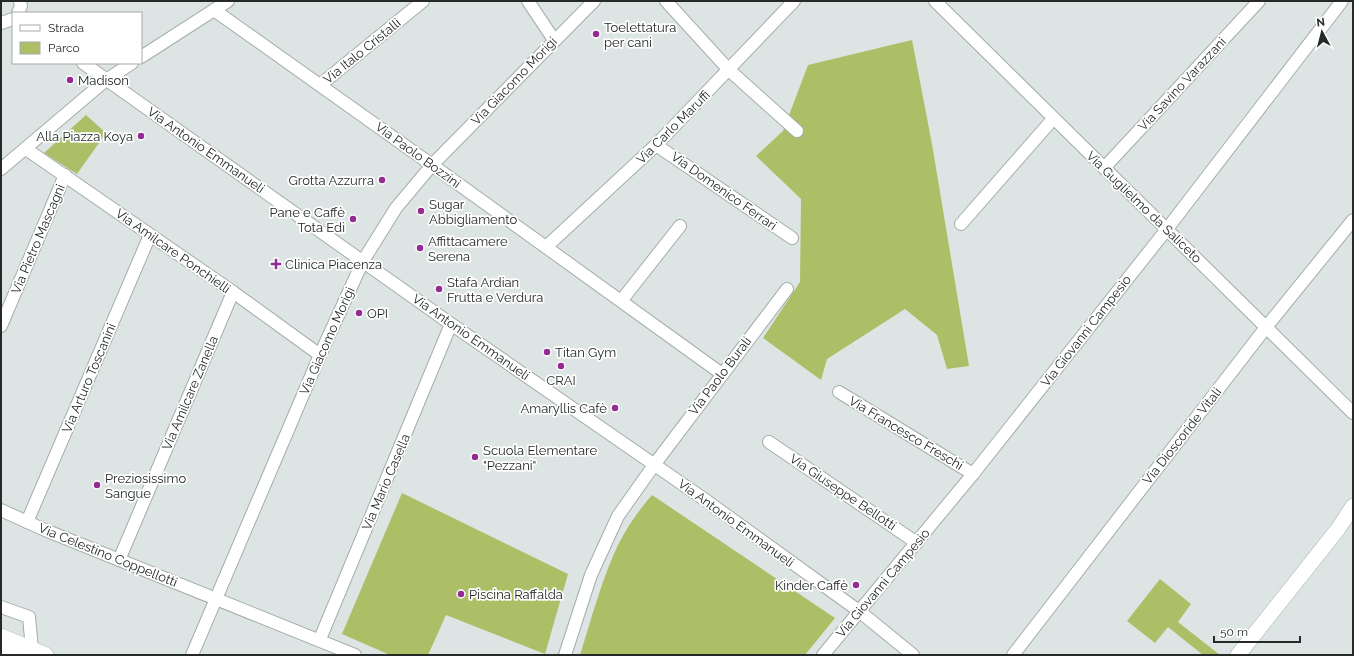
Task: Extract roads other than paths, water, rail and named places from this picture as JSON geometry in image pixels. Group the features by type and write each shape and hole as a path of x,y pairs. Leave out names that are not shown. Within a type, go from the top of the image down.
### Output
{"main road":[{"path":"1238,655 1338,529 1353,506"},
{"path":"1338,529 1353,516"},
{"path":"1,640 32,649 46,655"},
{"path":"1,640 16,655"}],"street":[{"path":"142,56 228,1"},
{"name":"Via Italo Cristalli","path":"320,85 423,1"},
{"path":"528,1 554,40"},
{"name":"Via Giacomo Morigi","path":"192,655 320,355 363,261 396,208 432,165 594,1"},
{"path":"666,1 729,70 797,131"},
{"name":"Via Carlo Maruffi","path":"546,247 656,145 794,1"},
{"name":"Via Guglielmo da Saliceto","path":"935,1 1053,119 1267,326 1353,413"},
{"name":"Via Savino Varazzani","path":"1104,168 1259,1"},
{"name":"Via Giovanni Campesio","path":"823,655 973,474 1166,229 1342,1"},
{"name":"Via Paolo Bozzini","path":"214,10 722,374"},
{"name":"Via Antonio Emmanueli","path":"84,64 451,324 654,465 859,612 913,655"},
{"path":"1,169 106,80 130,64"},
{"path":"961,224 1053,119"},
{"name":"Via Domenico Ferrari","path":"656,145 792,238"},
{"name":"Via Amilcare Ponchielli","path":"26,149 233,292 320,355"},
{"name":"Via Pietro Mascagni","path":"1,326 65,175"},
{"name":"Via Dioscoride Vitali","path":"1019,653 1267,326 1353,220"},
{"path":"621,301 680,226"},
{"name":"Via Arturo Toscanini","path":"27,522 150,235"},
{"name":"Via Paolo Burali","path":"565,655 591,575 618,516 654,465 787,289"},
{"name":"Via Amilcare Zanella","path":"119,560 233,292"},
{"name":"Via Mario Casella","path":"320,640 451,324"},
{"name":"Via Francesco Freschi","path":"838,392 973,474"},
{"name":"Via Giuseppe Bellotti","path":"769,442 917,543"},
{"name":"Via Celestino Coppellotti","path":"1,510 119,560 355,655"},
{"path":"1,607 29,617 32,649"}],"place":[{"name":"Toelettatura per cani","path":"596,34"},
{"name":"Madison","path":"70,80"},
{"name":"Alla Piazza Koya","path":"141,136"},
{"name":"Grotta Azzurra","path":"382,180"},
{"name":"Sugar Abbigliamento","path":"421,211"},
{"name":"Pane e Caffè Tota Edi","path":"353,219"},
{"name":"Affittacamere Serena","path":"420,248"},
{"name":"Clinica Piacenza","path":"276,264"},
{"name":"Stafa Ardian Frutta e Verdura","path":"439,289"},
{"name":"OPI","path":"359,313"},
{"name":"Titan Gym","path":"547,352"},
{"name":"CRAI","path":"561,366"},
{"name":"Amaryllis Cafè","path":"615,408"},
{"name":"Scuola Elementare \"Pezzani\"","path":"475,457"},
{"name":"Preziosissimo Sangue","path":"97,485"},
{"name":"Kinder Caffè","path":"856,585"},
{"name":"Piscina Raffalda","path":"461,594"}]}
